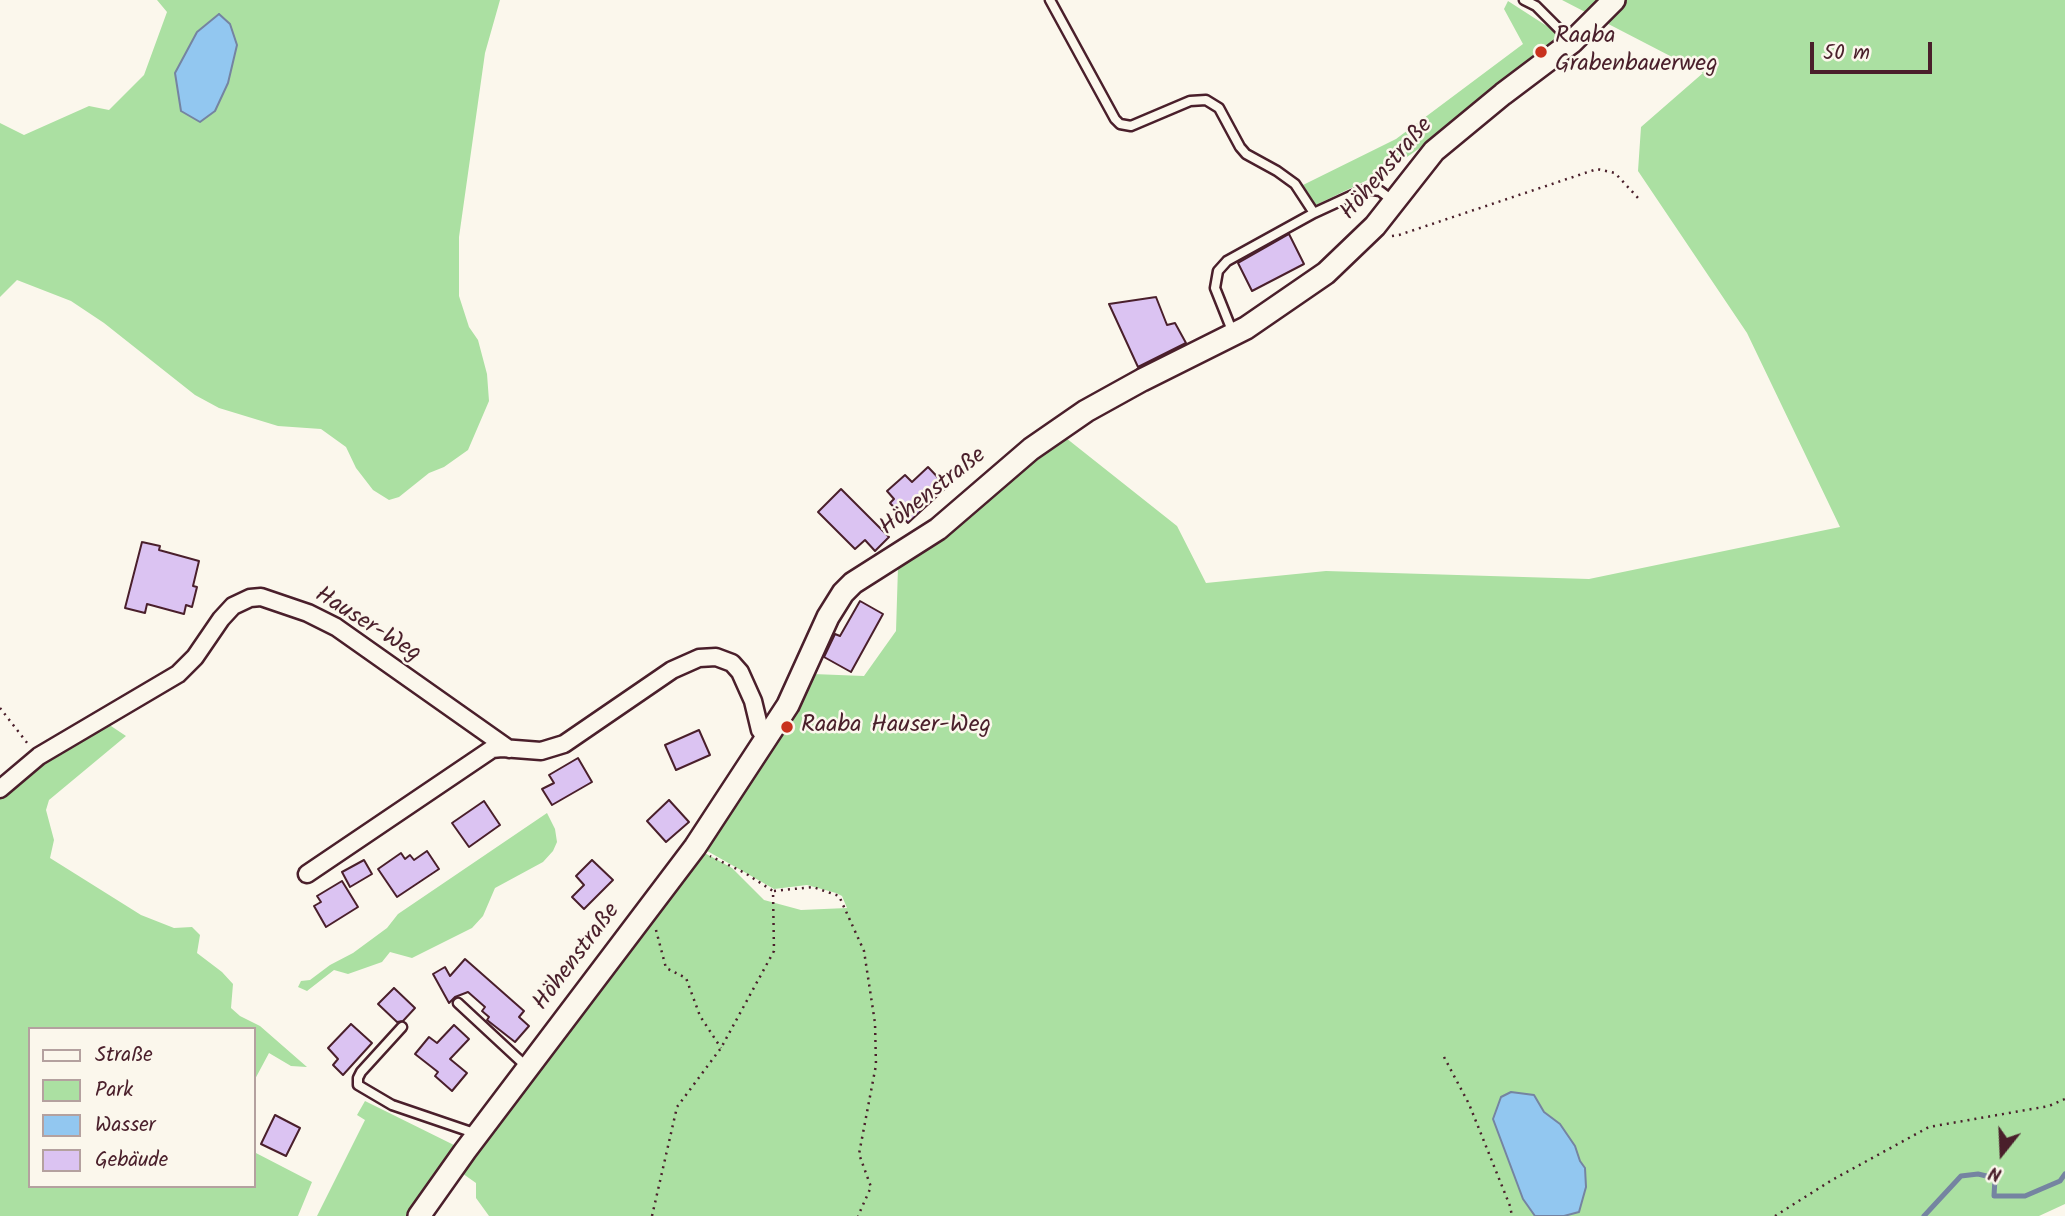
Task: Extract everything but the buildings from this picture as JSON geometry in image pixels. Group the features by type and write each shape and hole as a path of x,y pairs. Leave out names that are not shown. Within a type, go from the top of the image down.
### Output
{"street":[{"name":"Höhenstraße","path":"419,1216 695,848 788,705 834,604 853,583 938,529 1031,449 1086,411 1234,334 1302,292 1357,246 1434,151 1572,42 1614,0"},
{"name":"Hauser-Weg","path":"0,789 39,756 178,674 195,657 233,606 250,598 261,597 309,613 335,627 509,749"},
{"path":"307,874 492,749 541,751 564,744 688,661 708,656 732,663 740,672 753,701 760,730 767,740"}],"lane":[{"path":"1050,0 1115,118 1121,124 1126,127 1138,124 1198,99 1214,103 1240,148 1295,184 1314,213"},
{"path":"1524,0 1536,6 1572,42"},
{"path":"1234,334 1215,288 1218,271 1227,261 1314,213 1366,189 1380,191 1393,202"},
{"path":"458,1003 528,1068"},
{"path":"402,1027 361,1072 358,1085 392,1105 478,1134"}],"path":[{"path":"1375,226 1384,233 1399,235 1597,169 1615,173 1639,199"},
{"path":"0,708 39,756"},
{"path":"695,848 746,873 773,891 813,887 839,896 864,951 876,1023 876,1065 859,1154 871,1187 858,1216"},
{"path":"652,1216 677,1107 721,1048 774,951 773,891"},
{"path":"649,907 666,968 686,978 700,1016 721,1048"},
{"path":"1444,1058 1469,1104 1512,1216"},
{"path":"1775,1216 1832,1180 1929,1127 2049,1106 2065,1099"}],"green space":[{"path":"157,0 500,0 485,53 459,237 459,296 469,327 478,340 487,374 489,401 468,450 444,467 429,473 399,497 389,500 373,490 356,468 346,447 321,429 278,426 219,408 195,395 104,323 71,301 17,280 0,297 0,123 24,135 89,106 109,110 144,75 167,12"},
{"path":"1562,0 2065,0 2065,1204 2039,1216 489,1216 476,1198 476,1183 459,1171 701,851 732,868 764,900 801,910 847,908 842,896 807,885 774,889 702,848 759,769 813,674 864,676 896,631 898,567 967,515 1037,454 1066,438 1177,526 1206,583 1326,571 1589,579 1840,527 1747,333 1638,171 1641,127 1703,73"},
{"path":"1508,1 1558,34 1558,41 1429,147 1424,145 1390,169 1316,205 1303,185 1396,139 1523,44 1504,9"},
{"path":"105,722 126,736 49,800 46,810 54,840 50,858 141,915 174,928 192,927 200,935 197,953 233,984 231,1008 260,1026 307,1067 291,1066 269,1053 256,1077 256,1027 28,1027 28,1188 256,1188 256,1153 312,1182 298,1216 0,1216 0,795 41,759"},
{"path":"547,813 555,829 557,842 553,851 543,862 495,888 483,916 472,928 412,958 390,952 382,962 348,974 334,970 307,991 298,987 301,981 310,980 353,953 387,928 398,914"},
{"path":"365,1101 460,1148 412,1216 317,1216 365,1120 357,1115"}],"water":[{"path":"219,14 230,24 237,45 228,83 215,111 200,122 181,111 175,73 197,32"},
{"path":"1511,1092 1534,1095 1544,1112 1560,1124 1575,1146 1585,1168 1586,1187 1579,1212 1564,1216 1535,1216 1523,1199 1493,1119 1501,1097"}],"waterway":[{"path":"1924,1216 1961,1176 1978,1174 1995,1178 1994,1196 2025,1196 2060,1181 2065,1174"}],"place":[{"name":"Raaba Grabenbauerweg","path":"1541,52"},
{"name":"Raaba Hauser-Weg","path":"787,727"}]}
